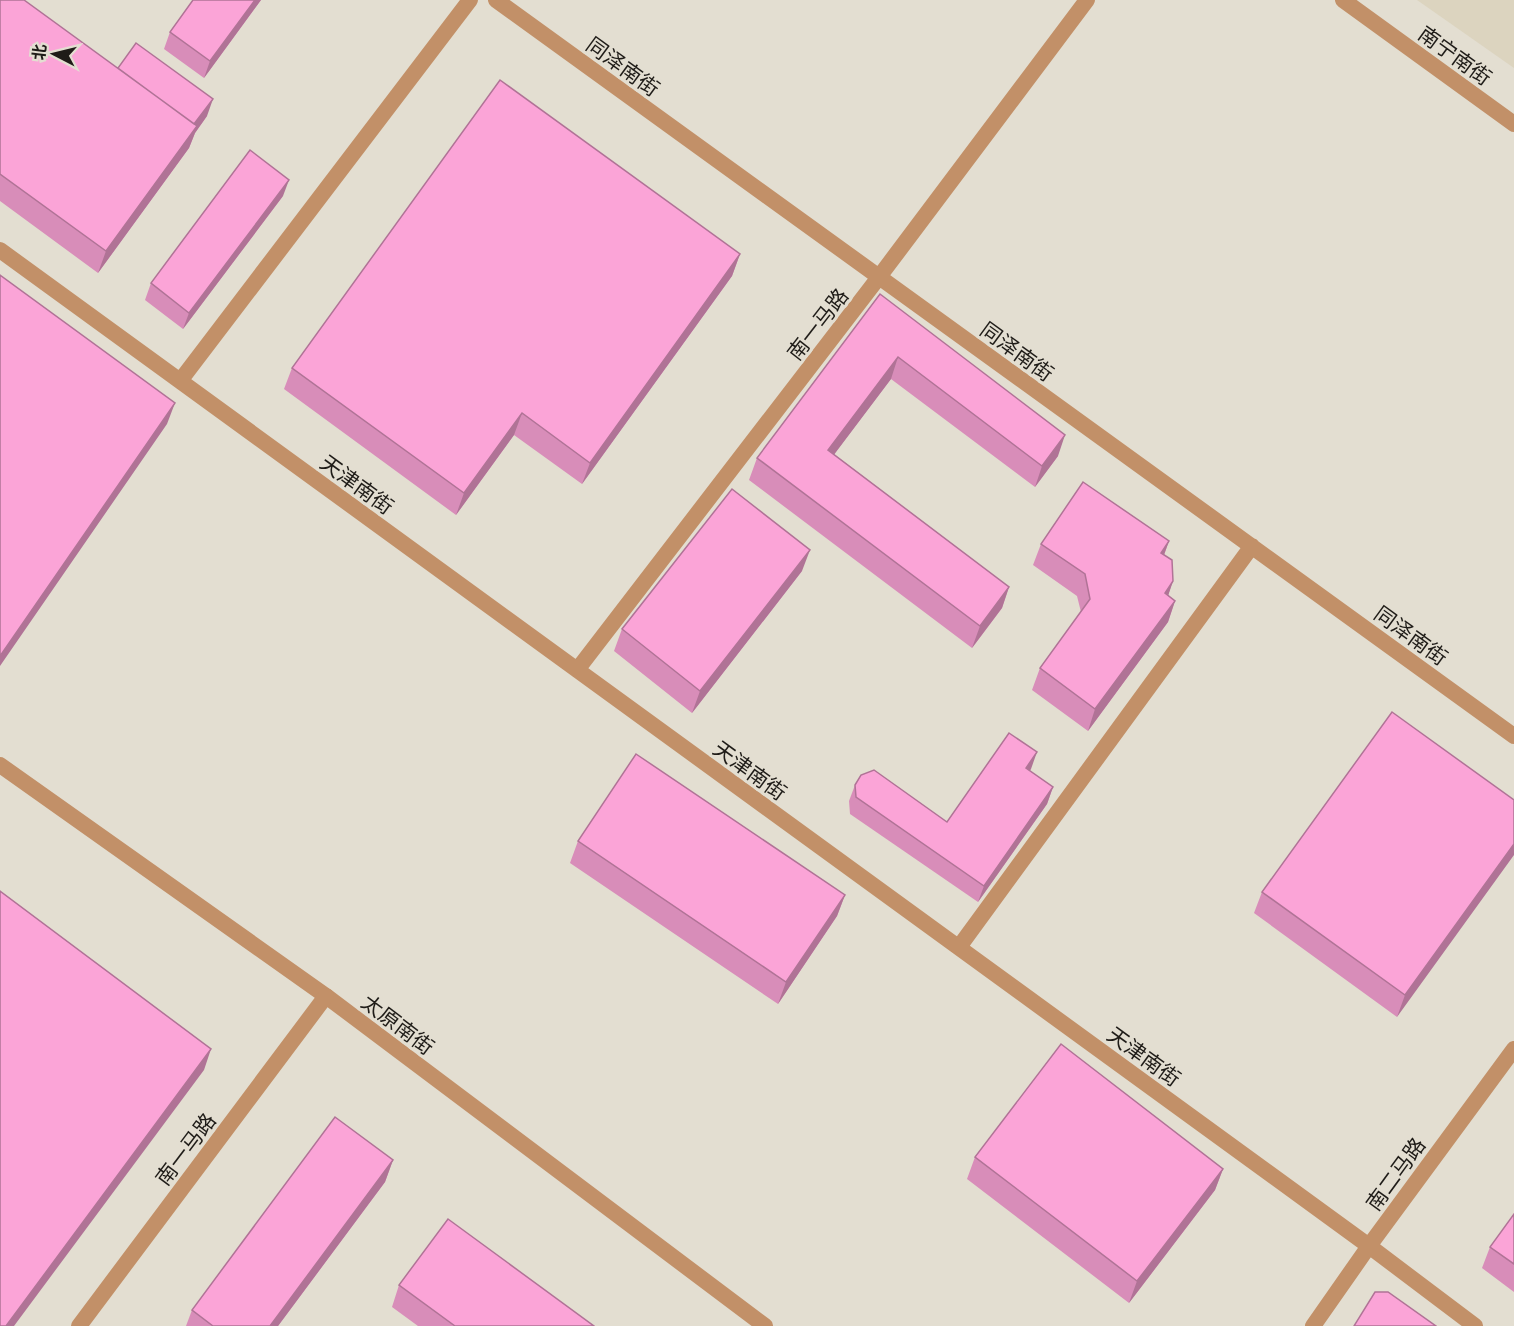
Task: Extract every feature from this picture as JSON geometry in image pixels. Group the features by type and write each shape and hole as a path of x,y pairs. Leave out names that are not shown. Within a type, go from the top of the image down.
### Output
{"street":[{"path":"180,381 470,0"},
{"name":"同泽南街","path":"496,0 1514,736"},
{"name":"南一马路","path":"577,670 879,277 1087,0"},
{"name":"南宁南街","path":"1343,0 1514,124"},
{"name":"天津南街","path":"0,250 1369,1246 1475,1326"},
{"path":"959,947 1252,546"},
{"name":"太原南街","path":"0,765 326,996 765,1326"},
{"name":"南一马路","path":"79,1326 326,996"},
{"name":"南二马路","path":"1313,1326 1514,1048"}],"shaded area":[{"path":"1417,0 1514,0 1514,68"}],"building":[{"path":"0,0 24,0 197,126 106,251 0,174"},
{"path":"193,0 255,0 210,61 170,32"},
{"path":"136,43 213,99 194,124 118,68"},
{"path":"500,80 740,254 590,463 522,413 464,493 292,368"},
{"path":"250,150 289,180 189,313 151,283"},
{"path":"0,275 175,403 0,656"},
{"path":"880,294 1065,435 1042,466 898,357 828,450 1009,587 980,626 757,458"},
{"path":"1083,482 1169,541 1161,553 1172,560 1173,581 1165,593 1175,601 1095,709 1040,668 1090,599 1085,574 1041,544"},
{"path":"732,489 810,550 700,691 622,629"},
{"path":"1392,712 1514,800 1514,844 1405,995 1262,892"},
{"path":"1009,733 1037,752 1026,768 1053,787 984,886 856,797 855,785 861,775 874,770 947,822"},
{"path":"636,754 845,895 786,982 578,841"},
{"path":"0,891 211,1049 6,1326 0,1326"},
{"path":"1061,1044 1223,1169 1137,1281 975,1157"},
{"path":"335,1117 393,1160 270,1326 213,1326 192,1310"},
{"path":"1514,1214 1514,1264 1490,1247"},
{"path":"448,1219 594,1326 455,1326 399,1285"},
{"path":"1375,1292 1388,1292 1436,1326 1354,1326"}]}
